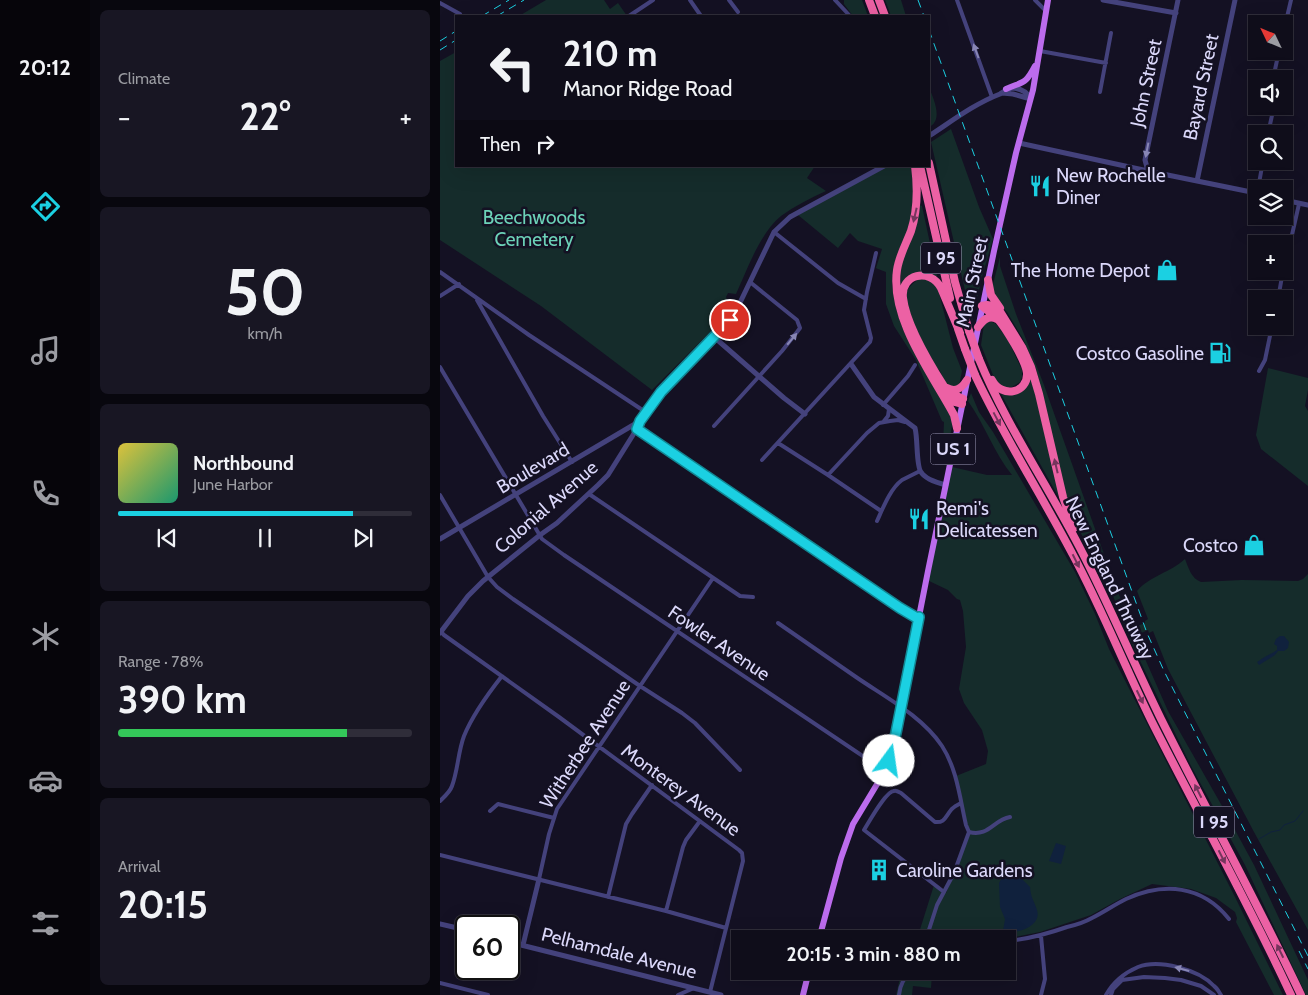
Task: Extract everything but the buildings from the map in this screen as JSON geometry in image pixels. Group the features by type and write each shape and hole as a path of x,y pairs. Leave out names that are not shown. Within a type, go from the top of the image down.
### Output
{"highway":[{"path":"869,0 875,15"},
{"path":"879,0 885,15"},
{"path":"915,167 918,184 917,204 911,231 896,276 897,292 902,317 910,336 942,388 962,402"},
{"name":"New England Thruway","path":"920,167 946,282 965,349 976,376 1004,433 1074,556 1152,721 1256,924 1290,995"},
{"name":"New England Thruway","path":"930,167 957,290 980,361 1002,410 1071,531 1103,593 1162,720 1301,995"},
{"path":"957,428 954,415 908,315 903,295 908,281 923,275 931,277 937,282 960,333"},
{"path":"988,280 992,297 1005,313 1016,338"},
{"path":"982,306 989,305 998,310 1027,357 1035,379 1064,504 1103,593"},
{"path":"980,361 997,387 1002,391 1016,390 1024,383 1026,372 1024,363 1001,322 982,306"},
{"path":"978,327 984,320 990,317 1001,322"},
{"path":"942,388 955,391 961,388 967,380"}],"main road":[{"name":"Main Street","path":"919,617 982,306 1038,61 1048,0"},
{"path":"1004,91 1029,78 1038,61"},
{"name":"US 1","path":"821,930 841,858 853,824 885,772 889,761 919,617"},
{"path":"803,995 807,980"}],"street":[{"path":"630,15 653,0"},
{"path":"690,0 700,15"},
{"path":"729,0 738,12"},
{"path":"835,0 849,15"},
{"path":"957,0 992,97"},
{"path":"1035,0 1046,11"},
{"path":"1103,0 1176,13"},
{"name":"John Street","path":"1148,172 1145,160 1178,0"},
{"name":"Bayard Street","path":"1197,181 1235,0"},
{"path":"1288,15 1291,0"},
{"path":"440,2 460,14"},
{"path":"1100,92 1112,33"},
{"path":"1040,51 1106,63"},
{"path":"930,135 970,109 1004,91 1014,88 1028,93 1030,98"},
{"path":"1019,143 1148,172 1248,191"},
{"path":"866,299 838,283 774,232 790,217 882,167"},
{"path":"1293,202 1308,205"},
{"path":"1293,235 1300,204"},
{"name":"Colonial Avenue","path":"440,632 468,596 483,581 558,522 603,480 614,466 640,421 659,395 736,312 774,232"},
{"path":"762,460 870,342 871,338 864,310 876,254"},
{"path":"440,272 647,413"},
{"path":"714,426 760,376 800,328 797,320 750,282"},
{"path":"440,296 458,284"},
{"path":"476,298 543,416 572,462"},
{"path":"1260,371 1265,360 1270,335"},
{"path":"714,336 784,398 805,414"},
{"path":"851,364 874,397 915,428 920,470 925,476 946,485"},
{"path":"883,405 908,376 914,365"},
{"name":"Fowler Avenue","path":"440,367 542,539 885,772"},
{"path":"884,421 888,416 889,409"},
{"path":"828,475 867,433 879,423 898,420 910,423"},
{"name":"Boulevard","path":"440,540 640,421"},
{"path":"637,429 900,608 917,618 919,617"},
{"path":"778,443 881,511"},
{"path":"877,521 881,511 898,485 920,470"},
{"path":"589,494 740,596 753,597"},
{"path":"440,495 488,577 497,587 682,713 695,723 740,770"},
{"name":"Witherbee Avenue","path":"523,945 557,809 713,578"},
{"path":"778,623 926,726 949,758 969,832 954,873 938,904 929,930"},
{"name":"Monterey Avenue","path":"440,632 737,847 742,853 743,861 710,992"},
{"path":"440,801 452,786 458,754 470,723 481,704 502,676"},
{"path":"608,897 626,824 652,785"},
{"path":"944,892 864,830 891,791 896,790 901,793 935,822 940,823 946,819 951,809 961,803"},
{"path":"490,811 498,804 554,818"},
{"path":"969,832 982,833 1003,819 1010,817"},
{"path":"666,911 683,847 700,821"},
{"path":"440,855 666,911 726,928"},
{"path":"1016,939 1041,936 1092,918 1106,909 1143,892 1164,888 1187,890 1199,894 1222,910 1229,919"},
{"path":"440,924 455,927"},
{"path":"1041,936 1045,979 1041,995"},
{"name":"Pelhamdale Avenue","path":"520,944 721,995"},
{"path":"1106,995 1110,988 1124,975 1138,967 1152,964 1174,966 1193,972 1214,985 1221,995"},
{"path":"1112,995 1113,989 1122,980 1144,977 1181,980 1201,986 1214,995"},
{"path":"899,995 903,980"},
{"path":"440,983 488,995"},
{"path":"678,995 696,988"}],"green space":[{"path":"546,0 604,0 610,9 618,3 626,15 521,15"},
{"path":"844,0 862,0 868,15 852,15 844,4"},
{"path":"885,0 901,0 906,15 891,15"},
{"name":"Beechwoods Cemetery","path":"455,53 455,167 814,167 807,178 826,191 808,199 773,223 760,242 736,294 728,293 726,297 730,308 719,323 652,390 541,306 440,240 440,61"},
{"path":"930,90 937,114 930,126"},
{"path":"951,129 979,207 993,239 972,321 931,142"},
{"path":"883,167 910,167 915,179 915,206 907,233 895,261 892,285 896,308 904,332 953,421 948,447 943,446 944,422 916,360 894,326 886,304 886,272 876,268 882,249 858,241 850,233 838,248 798,215"},
{"path":"920,205 922,206 937,276 928,272 917,272 906,280 900,292 901,261 916,223"},
{"path":"1000,257 1000,266 1016,314 1044,385 1132,628 1145,623 1148,619 1137,591 1185,559 1193,576 1201,582 1242,580 1298,581 1308,574 1308,930 1168,669 1153,631 1149,633 1148,630 1135,636 1168,711 1254,865 1308,980 1308,995 1306,995 1245,865 1191,766 1130,640 1110,588 1096,559 1073,520 1036,369 1023,339 1007,312 997,302 992,288"},
{"path":"919,279 930,281 938,289 953,348 962,371 959,386 955,388 946,384 907,310 906,294 911,285"},
{"path":"988,322 996,324 1008,340 1022,370 1020,382 1012,387 1005,388 998,383 981,345 984,324"},
{"path":"1268,368 1308,378 1305,406 1308,411 1308,486 1261,449 1256,435"},
{"path":"1031,376 1058,496 1001,394 1007,395"},
{"path":"971,393 979,412 993,432 1075,572 1109,649 1283,995 1274,995 1236,922 1235,912 1216,898 1191,889 1152,884 1091,915 1040,932 1016,937 1016,930 920,930 934,885 946,893 970,830 956,776 986,764 988,751 982,730 964,703 959,689 966,647 963,611 960,600 948,590 927,580 952,467 987,475 1012,475 1000,458 968,401"},
{"path":"900,980 932,980 931,988 913,986 912,995 896,995"}],"water":[{"path":"1280,636 1284,636 1289,642 1288,648 1284,651 1278,651 1259,665 1257,662 1277,650 1277,646 1274,644"},
{"path":"1056,843 1066,846 1061,864 1049,861"},
{"path":"1008,872 1022,879 1030,887 1037,910 1038,916 1036,921 1027,928 1016,932 1016,930 1003,930 1005,919 1000,907 999,883"}],"waterway":[{"path":"1259,839 1295,821 1303,811"}],"railway":[{"path":"484,15 509,0"},
{"path":"499,15 524,0"},
{"path":"918,0 924,15"},
{"path":"440,41 455,32"},
{"path":"930,33 1147,633 1164,671 1308,956"},
{"path":"440,50 455,41"},
{"path":"1299,951 1308,969"}],"place":[{"name":"New Rochelle Diner","path":"1040,186"},
{"name":"The Home Depot","path":"1167,270"},
{"name":"Costco Gasoline","path":"1220,353"},
{"name":"Remi's Delicatessen","path":"919,519"},
{"name":"Costco","path":"1254,545"},
{"name":"Caroline Gardens","path":"879,870"}],"route":[{"path":"730,320 661,392 640,421 637,429 900,608 917,618 919,617 889,761"}]}
